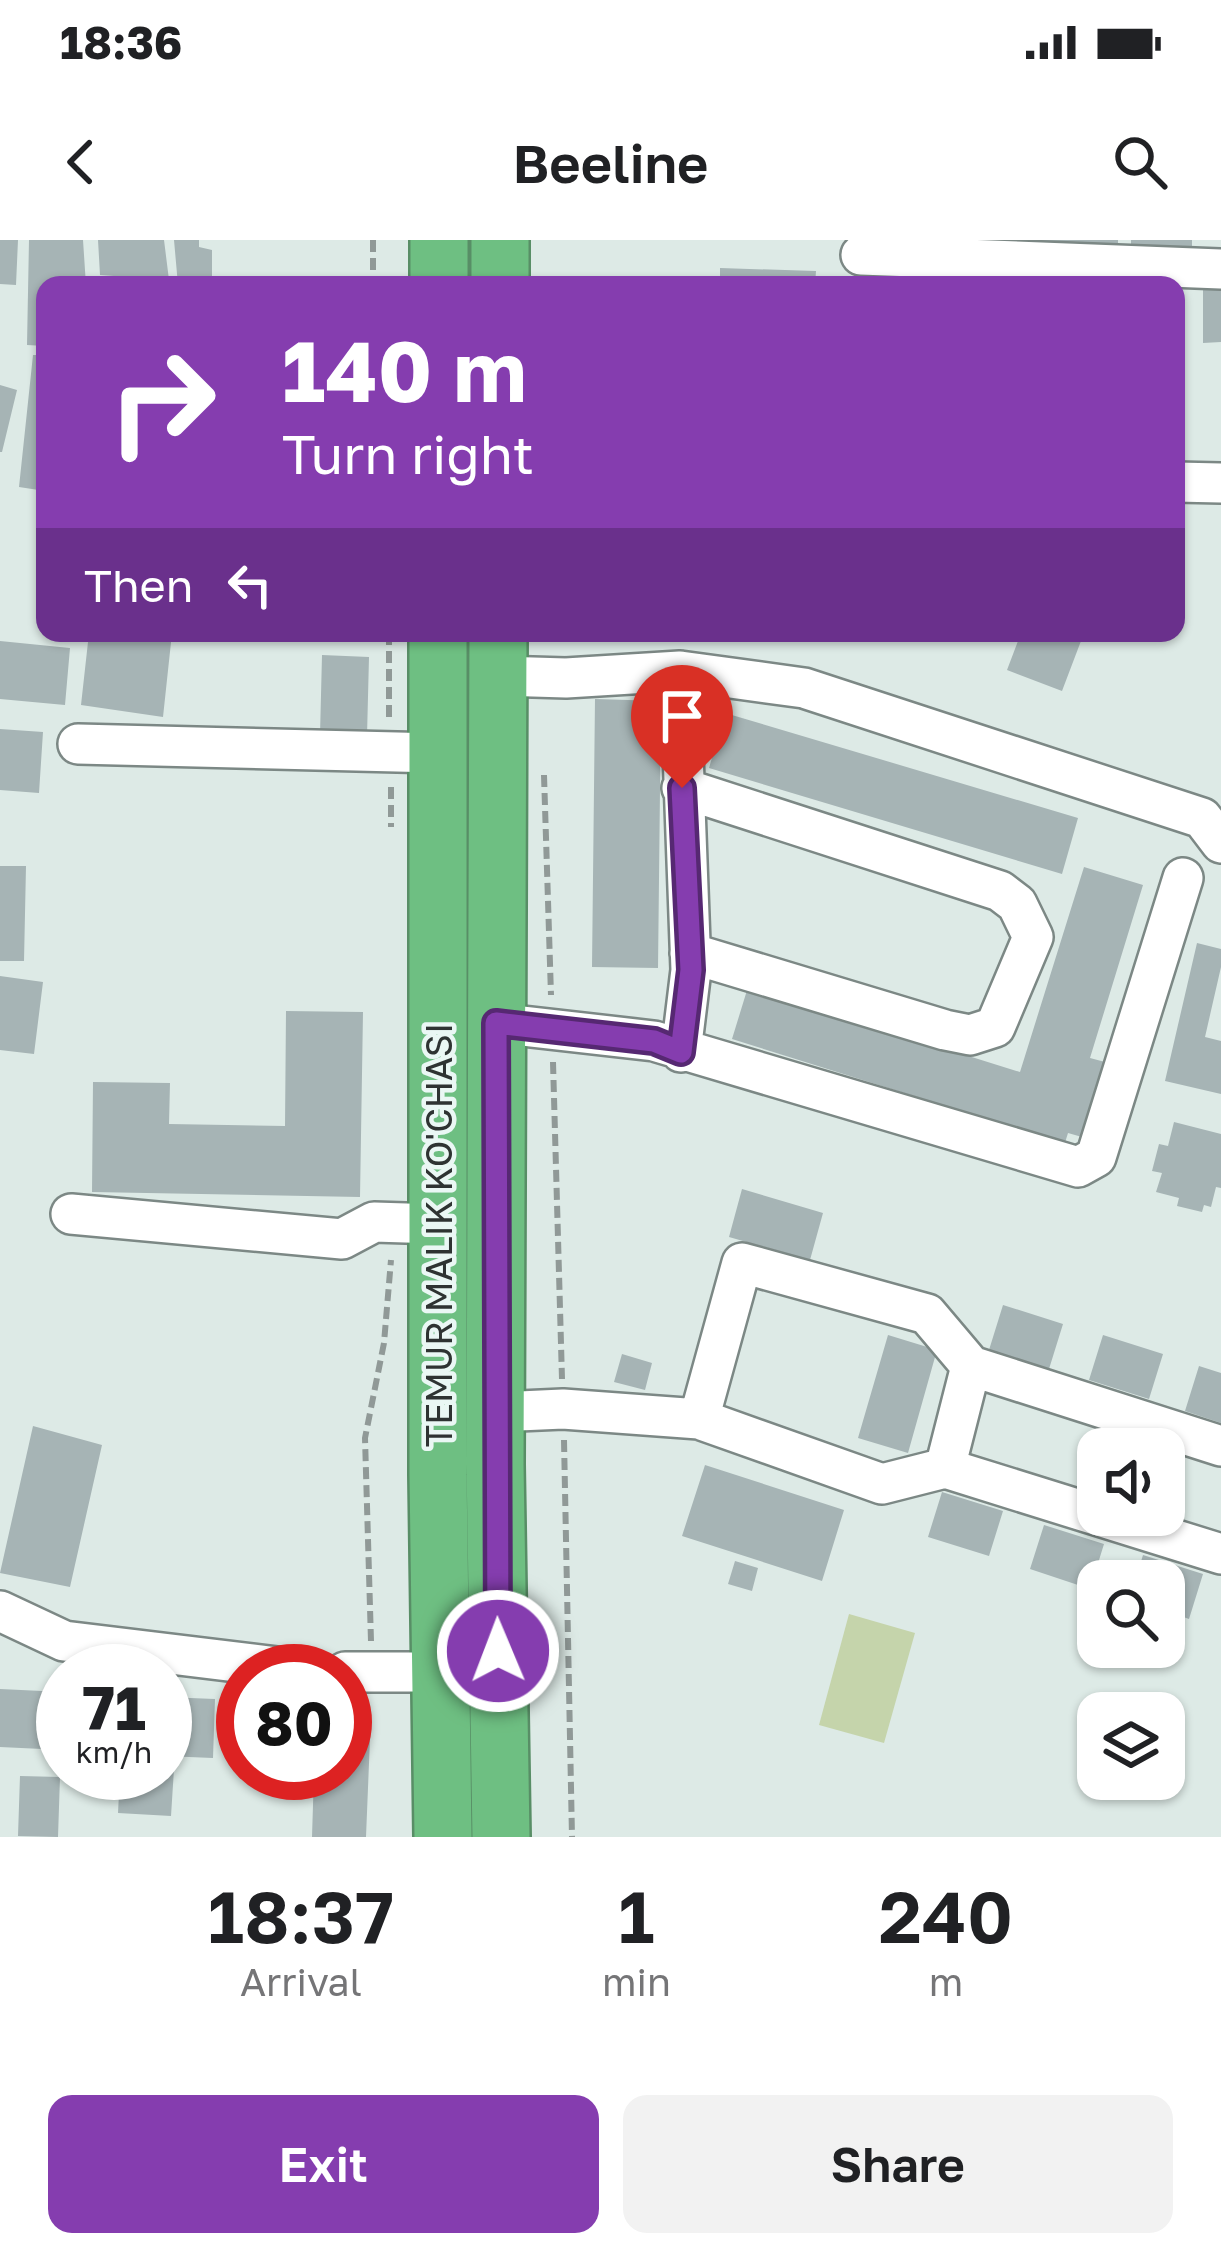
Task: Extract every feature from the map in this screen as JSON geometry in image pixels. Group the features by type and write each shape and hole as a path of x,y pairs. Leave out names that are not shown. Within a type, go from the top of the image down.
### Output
{"highway":[{"path":"439,240 439,276"},
{"path":"500,240 500,276"},
{"name":"TEMUR MALIK KO'CHASI","path":"436,642 414,753 438,1224 443,1837"},
{"name":"TEMUR MALIK KO'CHASI","path":"498,654 495,1412 501,1837"}],"street":[{"path":"860,255 1221,269"},
{"path":"1185,482 1221,483"},
{"path":"498,654 566,678 680,671 804,688 1202,818 1221,843"},
{"path":"680,671 690,953 681,1052"},
{"path":"78,744 414,753"},
{"path":"682,788 1000,891 1017,904 1033,937 995,1028 970,1034 690,953"},
{"path":"496,1023 654,1041 1078,1167 1096,1157 1183,878"},
{"path":"71,1214 342,1239 374,1222 438,1224"},
{"path":"699,1419 742,1263 926,1314 971,1366 1221,1446"},
{"path":"945,1468 971,1366"},
{"path":"495,1412 563,1409 699,1419 882,1484 945,1468 1221,1554"},
{"path":"0,1611 64,1641 216,1660"},
{"path":"372,1672 441,1672"}],"path":[{"path":"373,240 373,276"},
{"path":"391,642 414,753"},
{"path":"544,771 572,1837"}],"green space":[{"path":"849,1614 915,1633 884,1743 819,1725"}],"building":[{"path":"0,240 18,240 16,285 0,284"},
{"path":"29,240 83,240 85,276 36,276 36,346 27,345"},
{"path":"98,240 164,240 168,276 100,275"},
{"path":"174,240 199,240 199,247 212,250 212,276 177,276"},
{"path":"983,240 1118,240 1118,247 983,248"},
{"path":"1131,240 1192,240 1192,250 1131,250"},
{"path":"720,268 816,271 816,276 720,276"},
{"path":"1203,282 1221,282 1221,342 1203,343"},
{"path":"33,355 36,355 36,490 19,487"},
{"path":"0,385 17,390 2,452 0,452"},
{"path":"0,641 70,648 65,705 0,699"},
{"path":"88,642 171,642 163,717 81,705"},
{"path":"1018,642 1081,642 1062,691 1007,670"},
{"path":"322,655 369,657 367,736 320,735"},
{"path":"595,699 661,701 658,968 592,967"},
{"path":"725,713 1078,818 1062,874 709,768"},
{"path":"0,729 43,732 39,793 0,790"},
{"path":"0,866 26,866 24,961 0,961"},
{"path":"1084,867 1143,885 1090,1058 1105,1062 1082,1137 1068,1133 1063,1149 981,1123 981,1117 732,1039 748,987 1020,1072"},
{"path":"1197,943 1221,949 1205,1037 1221,1041 1221,1094 1165,1081"},
{"path":"0,976 43,982 34,1054 0,1050"},
{"path":"286,1011 363,1012 360,1197 92,1192 93,1082 170,1083 169,1124 285,1126"},
{"path":"1174,1122 1221,1134 1221,1188 1216,1187 1211,1207 1204,1205 1202,1212 1177,1206 1179,1198 1156,1192 1162,1173 1152,1171 1159,1144 1168,1146"},
{"path":"742,1189 823,1213 810,1260 729,1237"},
{"path":"1003,1305 1063,1324 1049,1369 989,1350"},
{"path":"888,1335 937,1350 908,1453 858,1438"},
{"path":"1103,1335 1163,1354 1149,1399 1089,1380"},
{"path":"622,1354 652,1363 645,1390 614,1382"},
{"path":"1199,1366 1221,1373 1221,1423 1185,1411"},
{"path":"33,1426 102,1445 70,1587 0,1573"},
{"path":"705,1465 844,1510 822,1581 682,1536"},
{"path":"942,1492 1003,1511 989,1556 928,1537"},
{"path":"1044,1525 1104,1544 1099,1560 1077,1560 1077,1585 1030,1569"},
{"path":"735,1561 758,1568 752,1591 728,1584"},
{"path":"1185,1568 1203,1574 1189,1619 1185,1618"},
{"path":"0,1689 36,1691 36,1749 0,1747"},
{"path":"192,1698 215,1699 213,1758 192,1757"},
{"path":"20,1776 36,1776 36,1800 59,1800 58,1837 18,1836"},
{"path":"119,1800 172,1800 171,1816 118,1813"},
{"path":"313,1800 368,1800 366,1837 312,1837"}],"route":[{"path":"498,1651 496,1023 654,1041 681,1052 691,970 682,788"}]}
